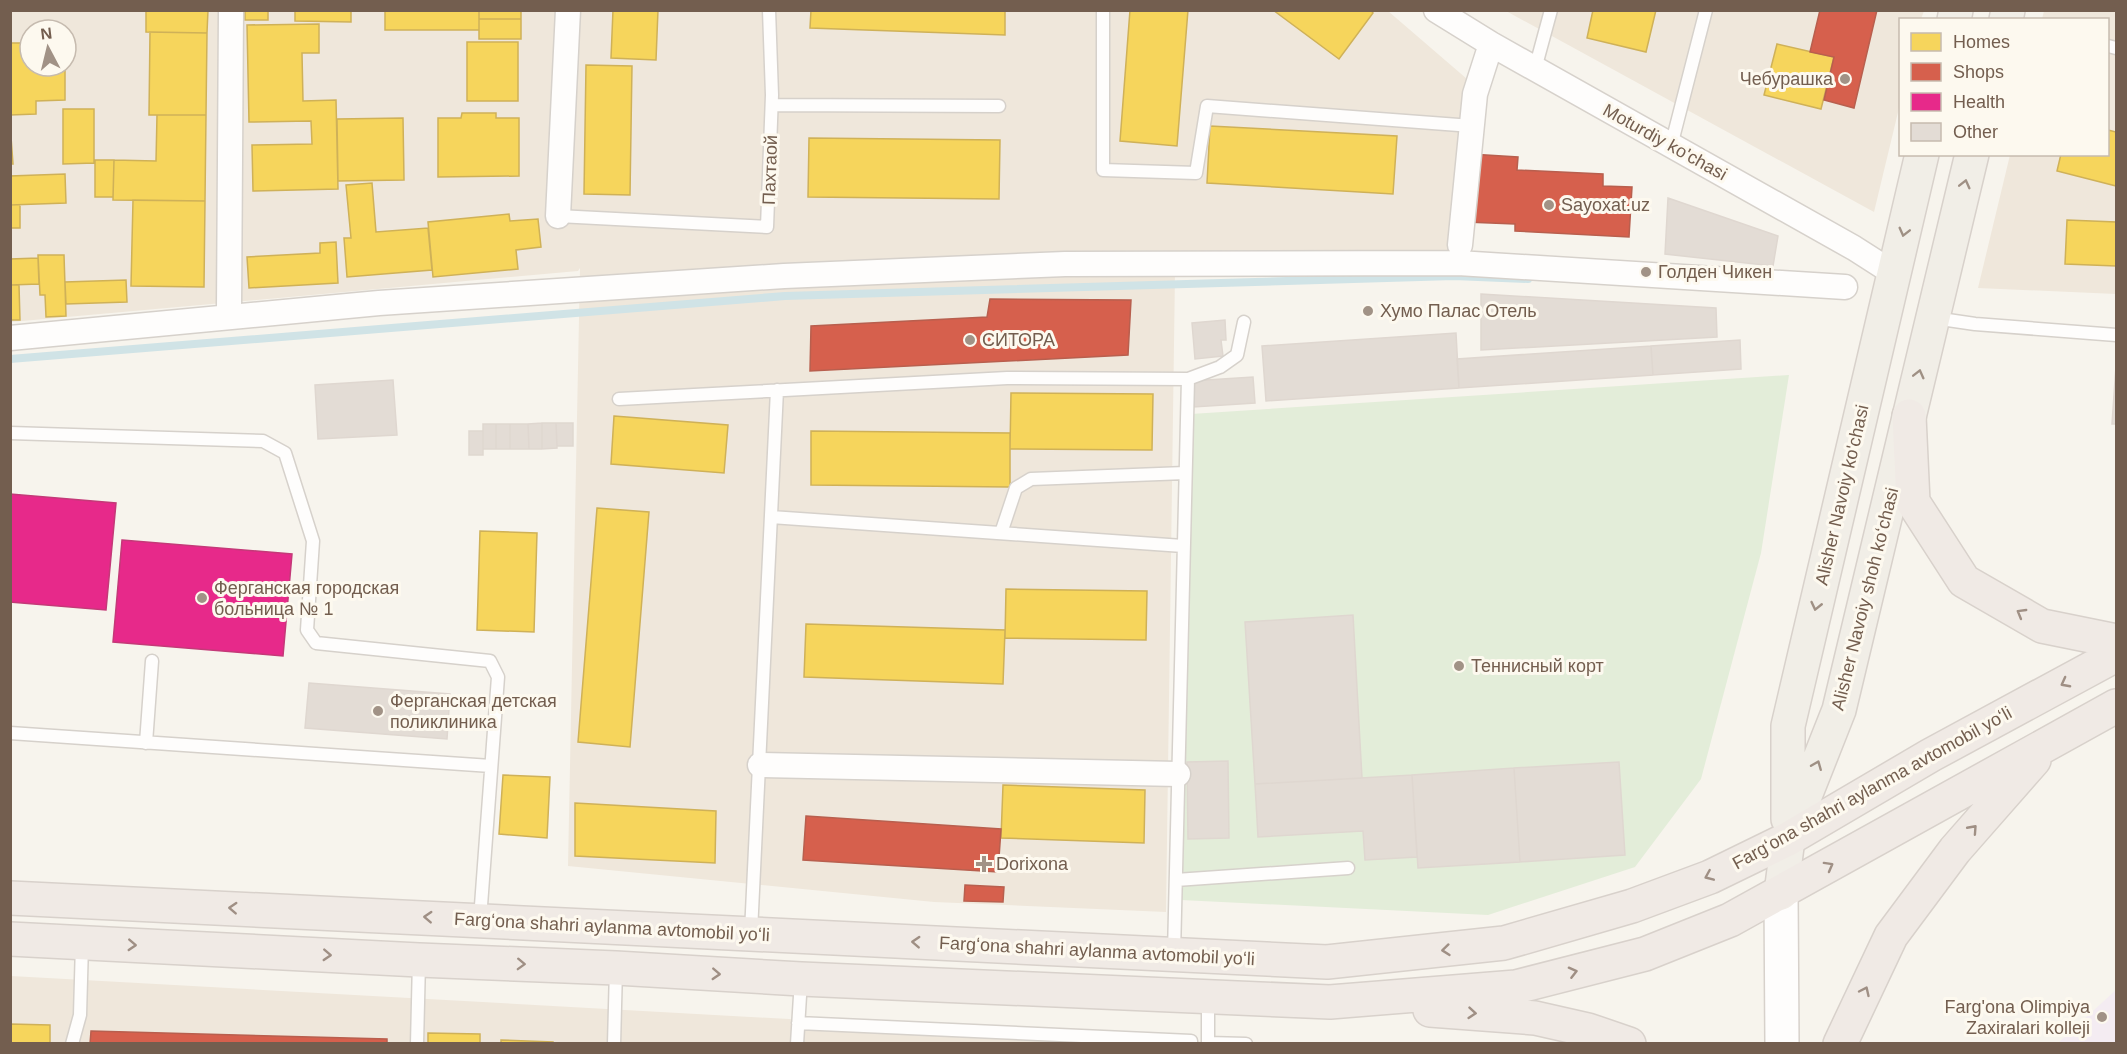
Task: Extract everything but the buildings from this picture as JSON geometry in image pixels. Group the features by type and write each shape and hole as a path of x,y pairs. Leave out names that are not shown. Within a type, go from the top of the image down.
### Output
{"highway":[{"path":"1909,416 1913,502 1964,581 2042,626 2116,640"},
{"name":"Fargʻona shahri aylanma avtomobil yoʻli","path":"10,898 1327,962 1504,943 1632,906 1710,877 1788,839 1895,774 2116,655"},
{"path":"1330,1002 1516,987 1645,954 1730,920 2116,706"},
{"path":"1840,1044 1891,936 1955,850 2051,741"},
{"path":"10,939 801,979 1330,1002 1535,1018 1588,1030 1629,1044"}],"main road":[{"name":"Alisher Navoiy ko'chasi","path":"1788,839 1788,726 1922,156"},
{"name":"Alisher Navoiy shoh koʻchasi","path":"1781,893 1788,839 1839,710 1972,156"}],"street":[{"path":"229,309 231,10"},
{"path":"558,216 568,10"},
{"name":"Moturdiy ko'chasi","path":"1436,10 1491,44 1854,248 1893,273"},
{"path":"10,328 403,294 783,267 1078,255 1459,249 1475,94 1491,44"},
{"path":"10,338 390,303 784,276 1065,264 1458,263 1845,287"},
{"path":"760,765 1178,774"},
{"name":"Alisher Navoiy shoh koʻchasi","path":"1781,893 1782,1044"}],"lane":[{"name":"Пахтаой","path":"558,216 767,227 772,105 769,10"},
{"path":"1102,10 1103,170 1196,173 1207,106 1472,126"},
{"path":"1535,69 1551,10"},
{"path":"1671,146 1706,10"},
{"path":"772,105 999,106"},
{"path":"1933,318 1976,324 2116,335"},
{"path":"619,399 1007,378 1188,379 1220,367 1237,355 1244,322"},
{"path":"1174,955 1188,379"},
{"path":"751,934 777,390"},
{"path":"10,432 263,441 285,453 313,541 307,630 316,643 490,661 498,677 480,920"},
{"path":"1001,533 1016,488 1031,479 1185,473"},
{"path":"771,517 1183,546"},
{"path":"146,743 152,661"},
{"path":"10,733 491,766"},
{"path":"1176,880 1348,868"},
{"path":"72,1044 80,1015 82,943"},
{"path":"417,1044 419,960"},
{"path":"614,1044 616,968"},
{"path":"797,1044 801,979"},
{"path":"1208,996 1209,1043"},
{"path":"798,1023 1246,1044"}],"shaded area":[{"path":"10,11 1388,11 1467,79 1451,250 1175,273 1166,912 934,902 568,866 580,268 578,271 11,322"},
{"path":"1506,11 1924,11 1921,18 1899,18 1899,108 1874,212"},
{"path":"2044,11 2116,11 2116,294 1978,288 2010,156 2109,156 2109,18 2042,18"},
{"path":"11,976 1222,1043 11,1043"},
{"name":"Farg'ona Olimpiya Zaxiralari kolleji","path":"2116,990 2116,1043 2058,1043"}],"green space":[{"name":"Теннисный корт","path":"1789,375 1761,553 1701,779 1635,867 1488,915 1181,900 1191,414"}],"waterway":[{"path":"10,359 785,296 1454,276 1528,279"}],"place":[{"name":"Чебурашка","path":"1845,79"},
{"name":"Sayoxat.uz","path":"1549,205"},
{"name":"Голден Чикен","path":"1646,272"},
{"name":"Хумо Палас Отель","path":"1368,311"},
{"name":"СИТОРА","path":"970,340"},
{"name":"Ферганская городская больница № 1","path":"202,598"},
{"name":"Теннисный корт","path":"1459,666"},
{"name":"Ферганская детская поликлиника","path":"378,711"},
{"name":"Dorixona","path":"984,864"},
{"name":"Farg'ona Olimpiya Zaxiralari kolleji","path":"2102,1017"}]}
